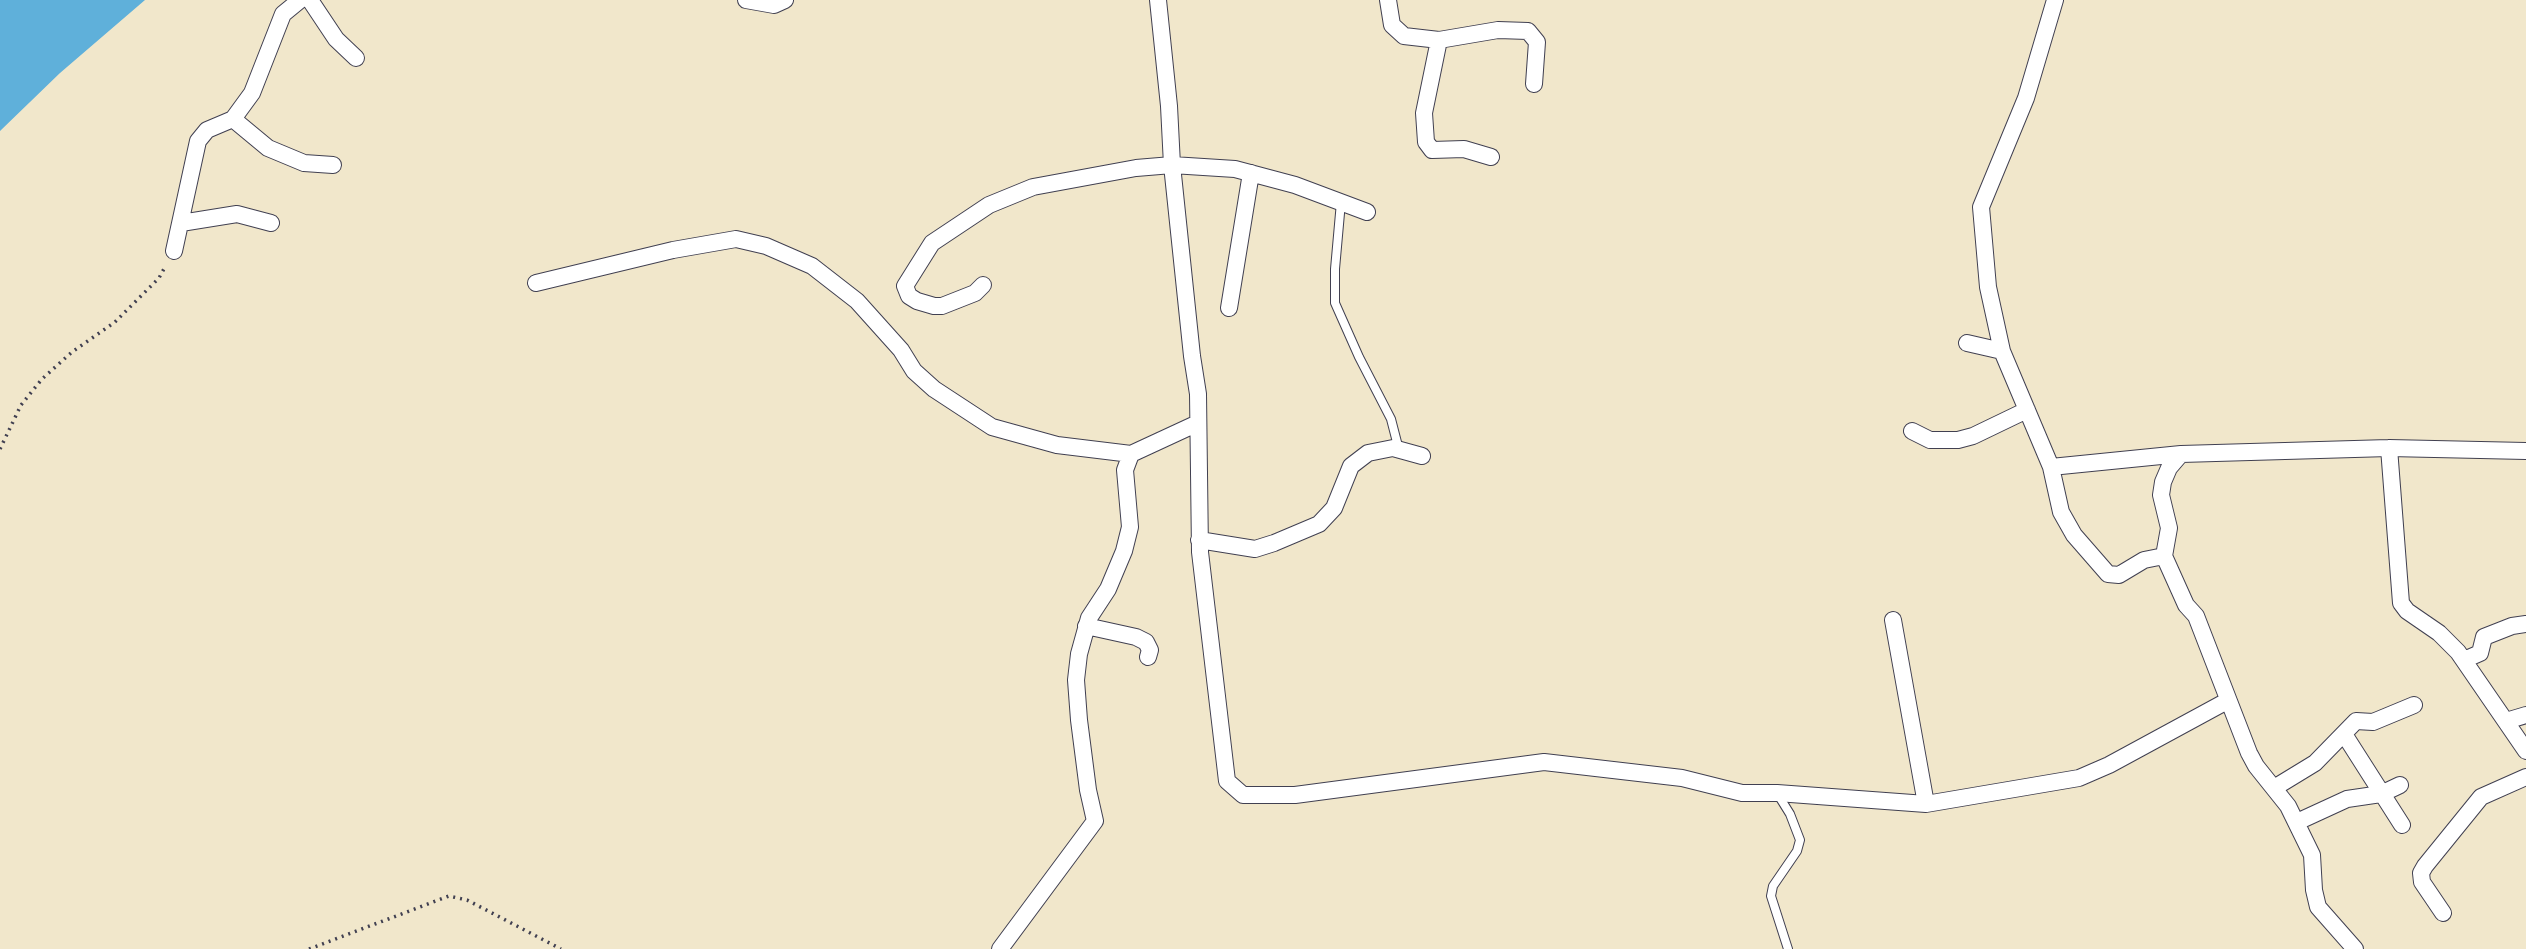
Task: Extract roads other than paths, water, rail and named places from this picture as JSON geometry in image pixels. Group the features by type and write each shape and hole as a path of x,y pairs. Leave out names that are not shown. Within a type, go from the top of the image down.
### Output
{"street":[{"path":"174,251 198,141 206,131 233,118 252,93 284,14 300,0"},
{"path":"310,0 336,39 356,58"},
{"path":"746,0 774,5 785,0"},
{"path":"1158,0 1172,165 1198,394 1199,541 1227,781 1243,795 1295,795 1544,762 1682,778 1742,793 1926,804 2079,778 2109,765 2227,701"},
{"path":"1388,0 1392,25 1404,36 1439,40 1498,30 1528,31 1537,42 1534,85"},
{"path":"2056,0 2026,98 1981,207 1988,286 2002,351 2051,467 2061,512 2088,553 2108,574 2119,575 2144,560 2164,556"},
{"path":"1439,40 1424,113 1426,142 1432,150 1464,149 1491,157"},
{"path":"233,118 268,148 304,163 333,165"},
{"path":"983,285 975,293 942,306 916,301 909,296 905,286 932,243 989,205 1033,187 1136,168 1172,165 1235,169 1295,185 1367,212"},
{"path":"1229,308 1251,173"},
{"path":"181,223 237,214 271,223"},
{"path":"536,283 673,250 736,239 766,246 812,266 857,301 901,351 914,371 934,389 992,427 1057,445 1131,454 1198,423"},
{"path":"1966,344 2002,351"},
{"path":"1912,431 1930,440 1958,440 1973,436 2027,410"},
{"path":"2051,467 2181,454 2389,447 2526,451"},
{"path":"2389,447 2401,603 2407,611 2439,633 2464,660 2526,751"},
{"path":"1199,541 1255,549 1319,524 1334,508 1352,466 1368,453 1393,448 1422,456"},
{"path":"1000,949 1095,821 1087,779 1076,680 1086,626 1108,589 1124,551 1130,527 1125,470 1131,454"},
{"path":"2181,454 2169,468 2163,482 2161,495 2169,528 2164,556 2186,605 2196,616 2203,632 2249,753 2288,806 2312,855 2314,890 2318,906 2355,949"},
{"path":"1893,620 1926,804"},
{"path":"2464,660 2480,653 2484,637 2512,626 2526,624"},
{"path":"1086,626 1136,637 1146,642 1150,650 1148,657"},
{"path":"2274,788 2315,763 2356,721 2373,722 2414,705"},
{"path":"2506,721 2526,715"},
{"path":"2344,734 2402,825"},
{"path":"2443,912 2422,882 2421,873 2425,866 2481,797 2526,777"},
{"path":"2297,822 2347,799 2381,794 2400,785"}],"lane":[{"path":"1340,202 1335,303 1391,419 1399,450"},
{"path":"1777,793 1790,814 1800,840 1797,851 1773,886 1771,896 1788,949"}],"water":[{"path":"0,0 145,0 60,73 0,131"}]}
